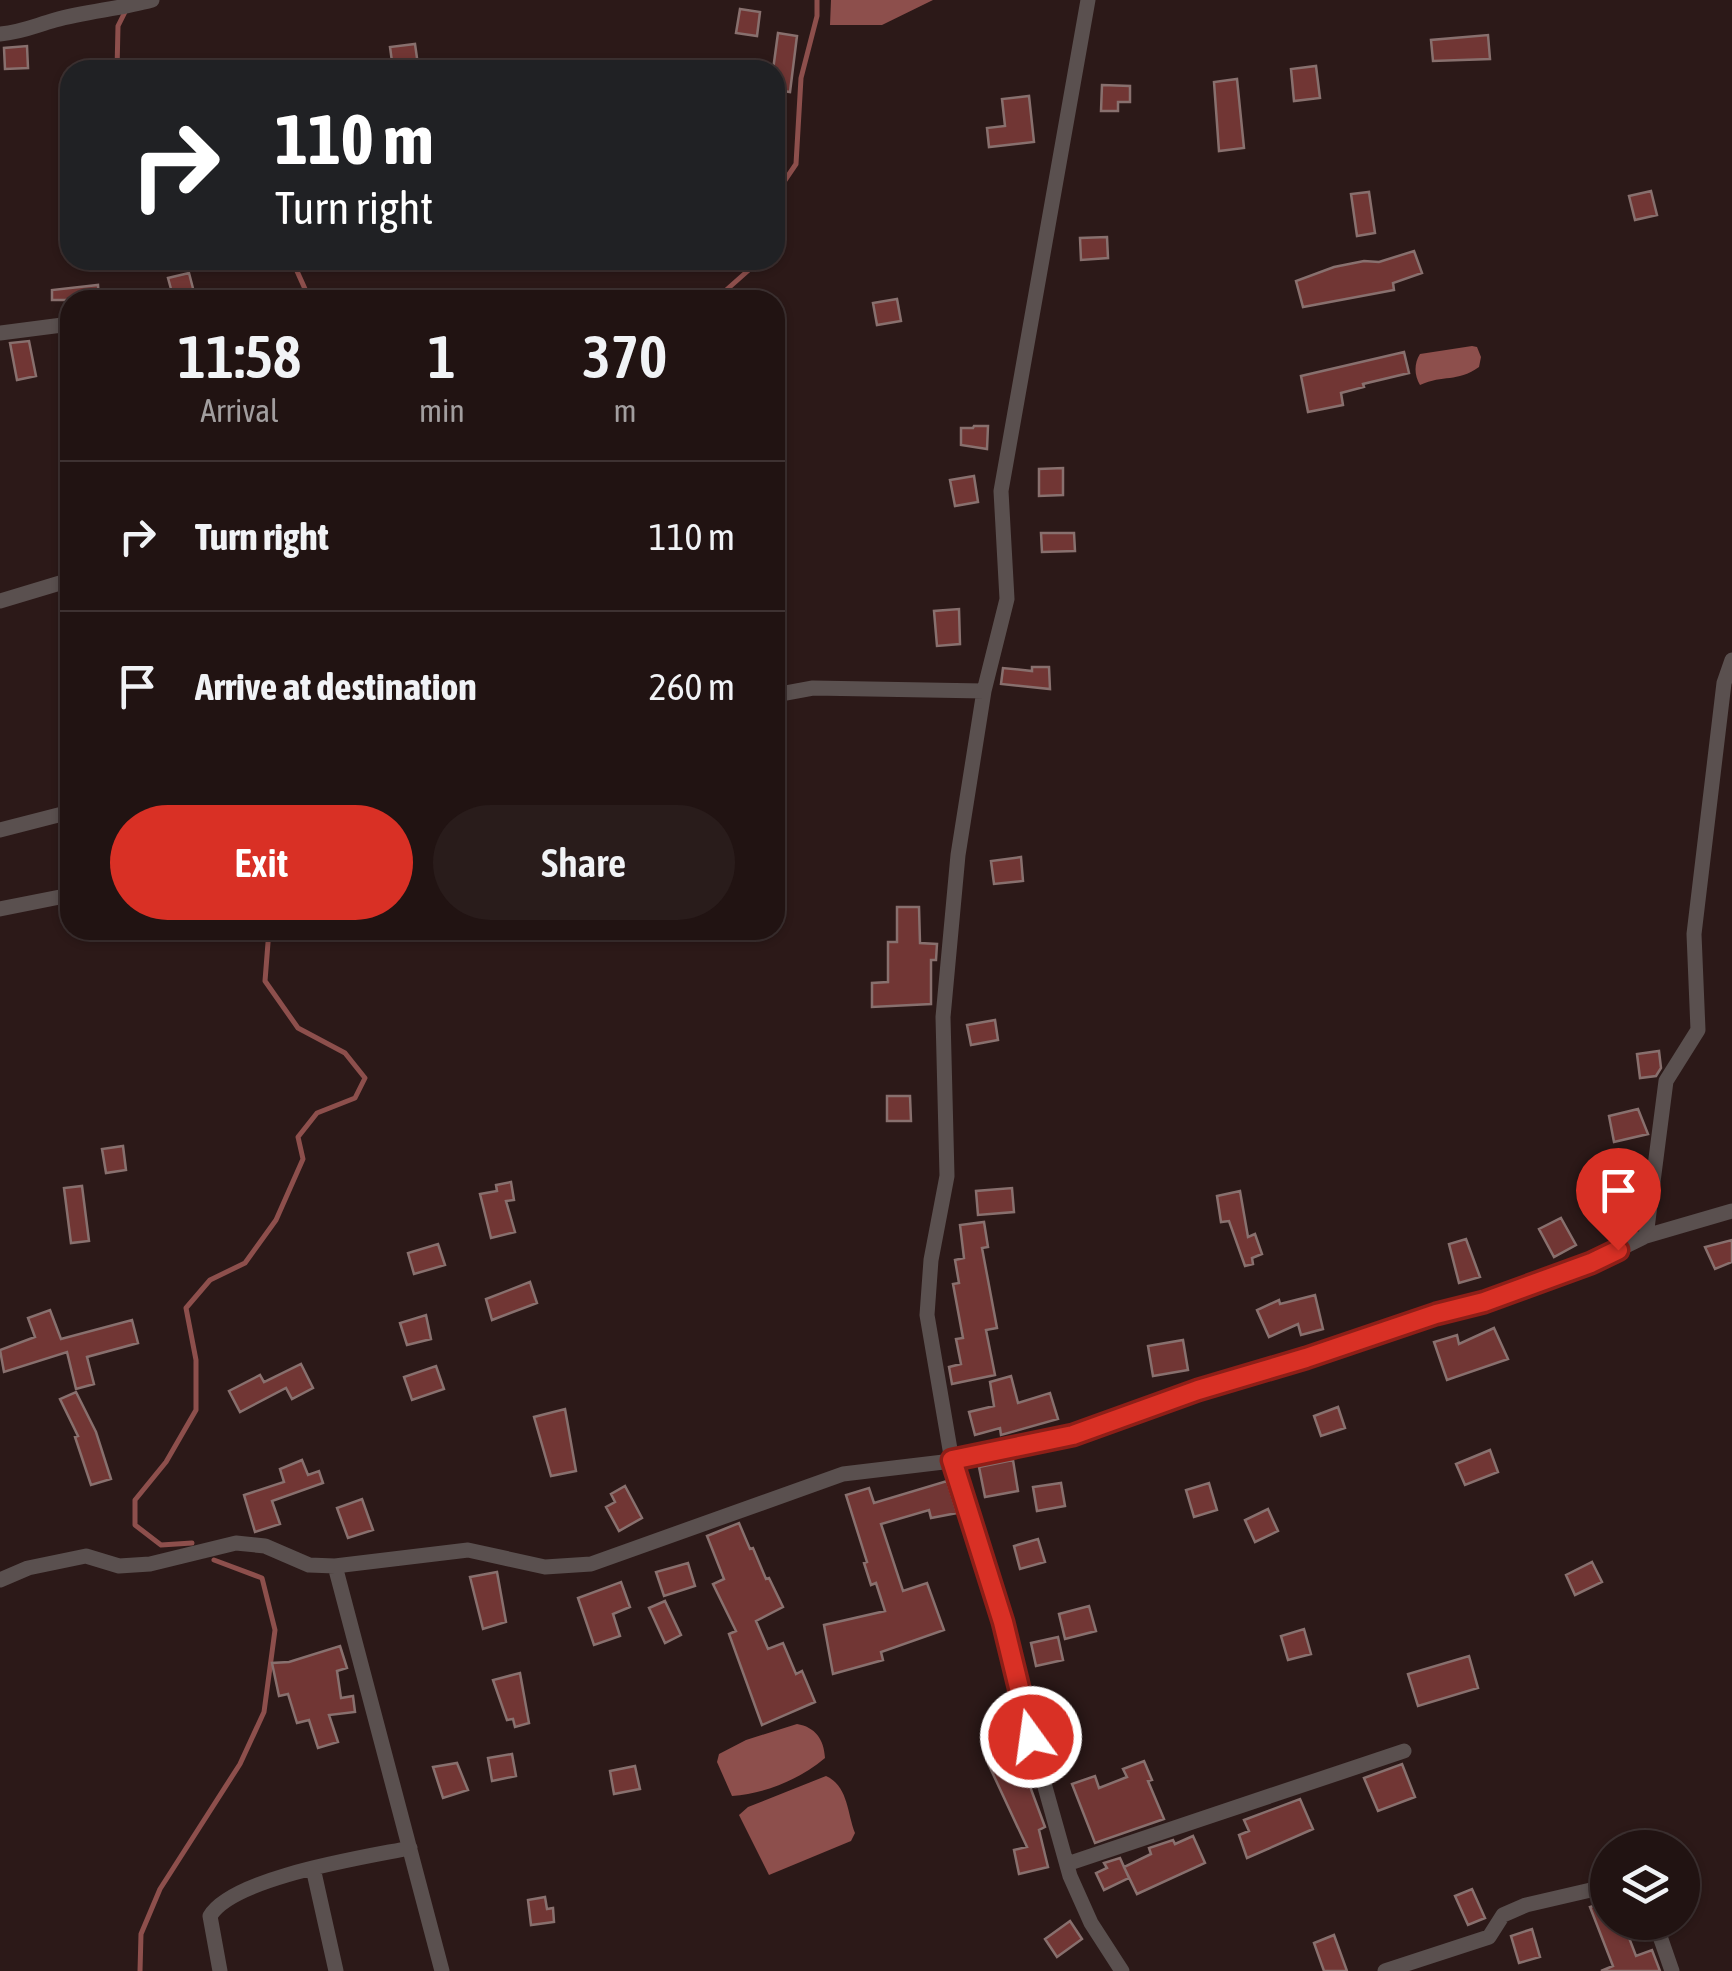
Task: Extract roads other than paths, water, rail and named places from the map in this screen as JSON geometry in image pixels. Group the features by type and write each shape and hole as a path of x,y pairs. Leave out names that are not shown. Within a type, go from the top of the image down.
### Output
{"street":[{"path":"0,34 24,32 56,20 152,0"},
{"path":"1088,0 1000,491 1007,599 984,691 958,855 943,1017 947,1176 930,1260 926,1316 952,1460 1003,1622 1067,1864 1090,1924 1122,1971"},
{"path":"0,333 60,325"},
{"path":"0,601 60,583"},
{"path":"1646,1236 1666,1082 1698,1030 1694,934 1724,683 1732,660"},
{"path":"785,693 813,688 984,691"},
{"path":"0,830 60,815"},
{"path":"0,909 60,897"},
{"path":"0,1580 28,1568 86,1556 120,1566 150,1564 236,1543 266,1546 310,1565 335,1566 468,1550 545,1568 591,1564 843,1474 952,1460 1073,1435 1198,1390 1484,1302 1591,1263 1646,1236 1732,1211"},
{"path":"335,1566 442,1971"},
{"path":"1067,1864 1404,1751"},
{"path":"220,1971 210,1916 214,1908 292,1872 410,1848"},
{"path":"314,1868 336,1971"},
{"path":"1386,1971 1489,1937 1503,1915 1526,1905 1590,1890"},
{"path":"1661,1940 1672,1971"}],"waterway":[{"path":"785,180 796,164 801,78 817,16 817,0"},
{"path":"117,60 118,26 126,10"},
{"path":"296,270 306,290"},
{"path":"726,290 749,270"},
{"path":"192,1543 161,1545 135,1525 135,1500 166,1462 196,1410 196,1360 186,1308 210,1280 245,1263 276,1220 303,1159 298,1137 317,1113 355,1098 365,1078 345,1053 298,1028 265,981 268,940"},
{"path":"140,1971 141,1934 160,1889 240,1764 264,1712 275,1630 262,1578 214,1560"}]}
